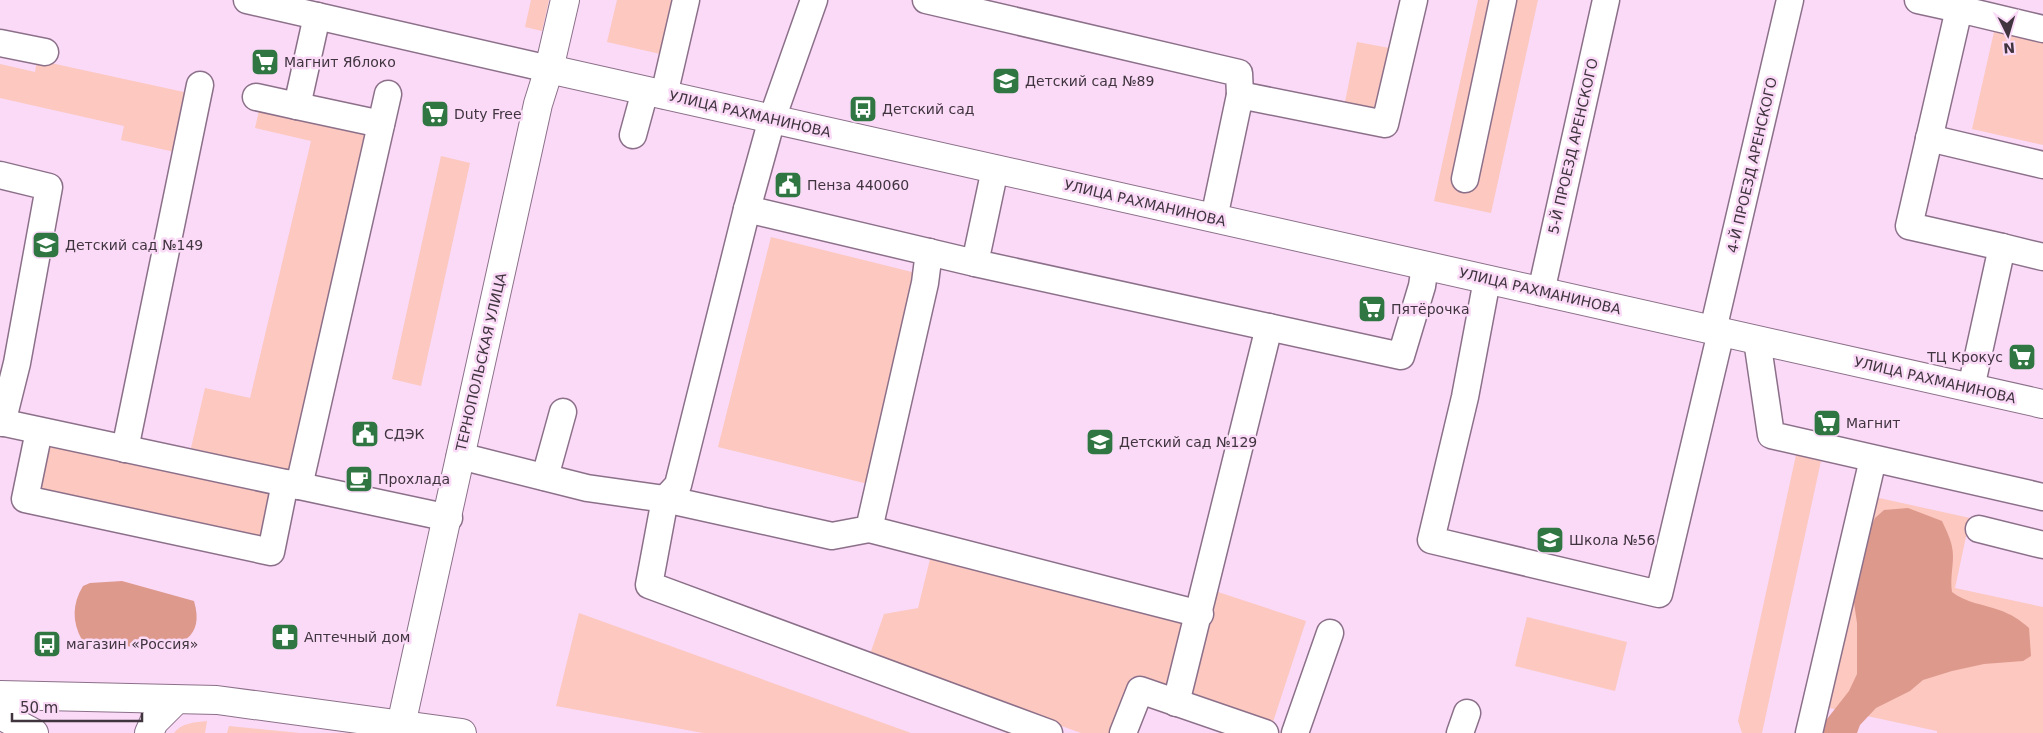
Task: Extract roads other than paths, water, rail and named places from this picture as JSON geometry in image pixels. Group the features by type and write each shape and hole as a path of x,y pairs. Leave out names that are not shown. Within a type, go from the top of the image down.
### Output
{"main road":[{"name":"ТЕРНОПОЛЬСКАЯ УЛИЦА","path":"402,725 538,104 549,69 565,0"},
{"name":"УЛИЦА РАХМАНИНОВА","path":"549,69 2043,404"},
{"path":"0,695 217,700 462,733"},
{"path":"149,733 154,722 176,700"},
{"path":"0,715 34,733"}],"street":[{"name":"УЛИЦА РАХМАНИНОВА","path":"247,0 304,9 549,69"},
{"path":"632,135 654,93 686,0"},
{"path":"814,0 772,119 747,209 678,485 665,499 650,585 1049,733"},
{"path":"926,0 1239,72 1240,95 1214,218"},
{"path":"1240,95 1384,124 1414,0"},
{"path":"1465,179 1503,0"},
{"name":"5-Й ПРОЕЗД АРЕНСКОГО","path":"1541,292 1606,0"},
{"name":"4-Й ПРОЕЗД АРЕНСКОГО","path":"1487,280 1465,397 1431,540 1659,594 1790,0"},
{"path":"1918,0 2043,28"},
{"path":"297,106 304,9"},
{"path":"1959,9 1909,226 2043,257"},
{"path":"0,43 45,52"},
{"path":"125,449 200,85"},
{"path":"39,431 25,499 271,552 292,485 388,94"},
{"path":"256,97 381,124"},
{"path":"1929,138 2043,165"},
{"path":"975,263 995,169"},
{"path":"0,176 49,187 17,363 1,423 448,518"},
{"path":"747,209 975,263 1401,356 1426,266"},
{"path":"1971,388 2002,247"},
{"path":"869,529 924,283 929,252"},
{"path":"1176,703 1200,614 1268,327"},
{"path":"1757,340 1771,435 1873,460 2043,497"},
{"path":"545,477 563,412"},
{"path":"460,456 587,488 665,499 832,536 869,529 1200,614"},
{"path":"1809,733 1873,460"},
{"path":"1979,529 2043,545"},
{"path":"1295,733 1330,633"},
{"path":"1124,733 1140,690 1265,733"}],"place":[{"name":"Магнит Яблоко","path":"265,62"},
{"name":"Детский сад №89","path":"1006,81"},
{"name":"Детский сад","path":"863,109"},
{"name":"Duty Free","path":"435,114"},
{"name":"Пенза 440060","path":"788,185"},
{"name":"Детский сад №149","path":"46,245"},
{"name":"Пятёрочка","path":"1372,309"},
{"name":"ТЦ Крокус","path":"2022,357"},
{"name":"Магнит","path":"1827,423"},
{"name":"СДЭК","path":"365,434"},
{"name":"Детский сад №129","path":"1100,442"},
{"name":"Прохлада","path":"359,479"},
{"name":"Школа №56","path":"1550,540"},
{"name":"Аптечный дом","path":"285,637"},
{"name":"магазин «Россия»","path":"47,644"}]}
